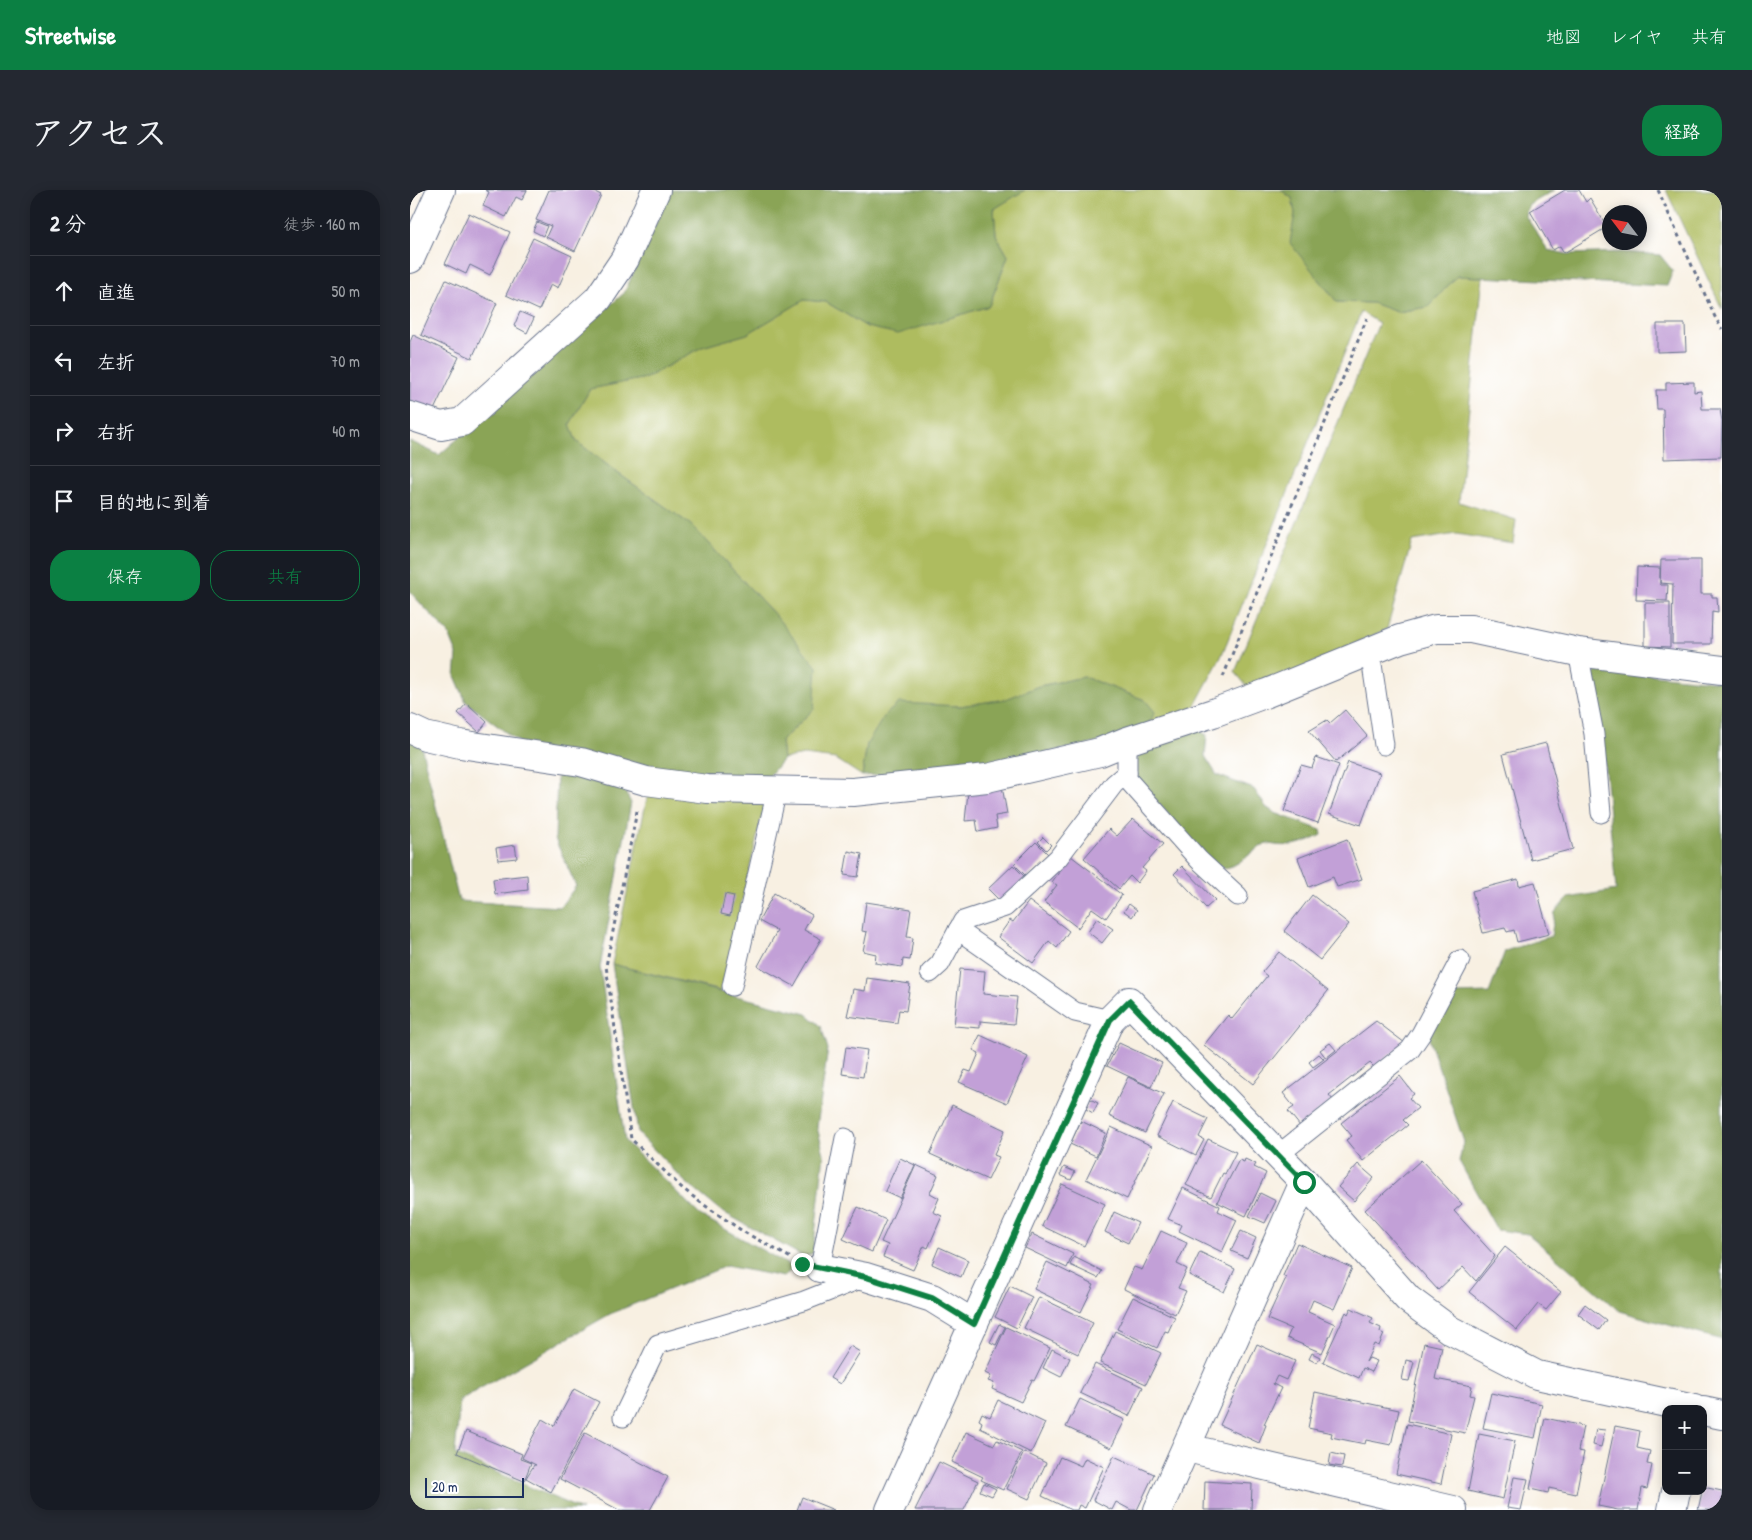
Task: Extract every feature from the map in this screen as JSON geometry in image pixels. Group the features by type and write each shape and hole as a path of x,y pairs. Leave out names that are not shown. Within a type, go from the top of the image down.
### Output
{"street":[{"path":"410,259 441,190"},
{"path":"410,416 441,426 462,422 598,299 624,260 656,190"},
{"path":"410,729 426,736 460,744 581,762 643,780 708,789 853,792 987,778 1100,752 1127,741 1213,713 1400,639 1436,629 1471,628 1578,652 1722,670"},
{"path":"890,1510 1110,1020 1129,1001 1304,1182 1408,1299 1450,1330 1537,1375 1675,1405"},
{"path":"1158,1510 1304,1182"},
{"path":"820,1268 866,1277 932,1298 974,1324"},
{"path":"1707,1412 1722,1415"},
{"path":"1187,1448 1453,1510"},
{"path":"1672,1510 1675,1495"}],"lane":[{"path":"1370,651 1384,745"},
{"path":"1578,652 1594,734 1600,813"},
{"path":"1127,741 1127,779 1199,860 1238,896"},
{"path":"930,973 940,964 963,921 1005,907 1058,858 1114,784 1127,773"},
{"path":"732,986 777,790"},
{"path":"958,930 1075,1012 1110,1020"},
{"path":"1278,1155 1410,1050 1421,1034 1460,960"},
{"path":"820,1268 845,1138"},
{"path":"623,1417 658,1344 804,1301 866,1277"}],"path":[{"path":"1658,190 1722,329"},
{"path":"1213,713 1217,690 1367,318"},
{"path":"643,780 606,966 631,1139 681,1187 700,1202 744,1232 802,1264 820,1268"}],"green space":[{"path":"671,190 1025,190 994,209 996,235 1008,256 989,306 898,334 867,327 826,302 804,300 747,334 702,347 646,378 590,389 570,424 576,441 691,525 775,615 817,667 814,709 781,741 783,759 765,781 712,780 525,747 466,702 455,676 457,654 449,634 410,592 410,441 439,455 624,293"},
{"path":"1025,190 1281,190 1292,198 1295,213 1291,243 1337,302 1373,303 1397,312 1428,307 1457,276 1483,277 1459,502 1516,520 1513,543 1456,534 1412,541 1387,629 1251,691 1235,672 1379,323 1361,312 1221,657 1192,711 1149,724 1145,700 1084,677 1039,686 1007,699 960,706 899,704 867,744 862,776 836,759 804,755 783,759 781,741 814,709 775,615 691,525 576,441 570,424 590,389 646,378 702,347 747,334 804,300 826,302 867,327 898,333 989,306 1008,256 996,235 994,209"},
{"path":"1281,190 1555,190 1529,205 1525,215 1548,250 1567,254 1623,252 1660,255 1673,271 1667,286 1457,276 1428,307 1397,312 1372,303 1337,302 1290,243 1295,213 1292,198"},
{"path":"1666,190 1722,190 1722,309"},
{"path":"1598,669 1722,682 1722,1340 1619,1311 1528,1234 1497,1230 1459,1161 1464,1142 1428,1036 1450,994 1489,993 1505,951 1551,936 1555,912 1568,898 1616,890 1604,760 1589,678"},
{"path":"1084,677 1145,700 1155,712 1149,724 1096,743 959,770 862,776 867,744 885,715 899,703 960,706 1006,699 1039,686"},
{"path":"1198,730 1207,735 1205,756 1217,775 1254,789 1266,807 1275,813 1321,830 1322,835 1294,845 1281,846 1266,843 1238,863 1225,869 1210,861 1138,781 1136,768 1138,757 1144,750"},
{"path":"410,737 420,741 459,901 560,907 576,886 555,839 557,773 624,789 631,803 600,967 625,1141 700,1215 794,1268 783,1277 726,1266 610,1314 460,1400 455,1454 582,1510 410,1510"},
{"path":"648,793 765,803 721,991 612,964"},
{"path":"612,964 807,1014 821,1026 828,1049 817,1127 824,1154 813,1253 804,1257 721,1211 684,1181 638,1133"}],"building":[{"path":"485,190 527,190 522,200 516,197 506,217 483,206 489,192"},
{"path":"549,190 591,190 601,195 575,251 546,237 551,226 536,220"},
{"path":"1565,190 1579,190 1586,202 1590,198 1602,218 1602,230 1564,253 1560,246 1553,250 1530,211"},
{"path":"469,213 510,232 490,275 470,265 466,274 445,264"},
{"path":"537,222 547,226 543,236 533,231"},
{"path":"533,238 572,256 558,288 551,284 539,310 506,295"},
{"path":"446,280 497,303 472,358 421,335"},
{"path":"520,312 534,318 527,333 514,326"},
{"path":"1657,324 1685,324 1686,351 1657,352"},
{"path":"413,335 459,357 433,412 410,401 410,342"},
{"path":"1694,382 1694,392 1701,391 1702,409 1720,409 1722,421 1721,457 1664,459 1663,409 1657,409 1656,390 1666,390 1666,383"},
{"path":"1661,560 1701,560 1701,594 1712,594 1712,597 1717,597 1718,612 1712,611 1711,644 1672,644 1673,584 1660,583"},
{"path":"1637,567 1660,568 1660,585 1668,585 1667,601 1636,600"},
{"path":"1645,603 1670,603 1670,647 1645,646"},
{"path":"467,703 487,722 479,732 458,713"},
{"path":"1345,710 1367,736 1336,762 1309,731 1327,720 1330,723"},
{"path":"1546,743 1573,849 1531,860 1503,754"},
{"path":"1316,757 1339,765 1318,823 1284,811 1301,765 1312,768"},
{"path":"1348,762 1380,773 1361,825 1329,814"},
{"path":"1002,786 1007,814 995,816 997,828 978,832 976,820 965,821 968,792"},
{"path":"1133,819 1163,844 1142,868 1146,871 1137,883 1130,876 1119,889 1084,858 1109,829 1117,836"},
{"path":"1043,837 1051,845 1046,850 1038,842"},
{"path":"1347,839 1362,879 1337,887 1333,877 1309,887 1298,858"},
{"path":"1036,842 1049,855 1027,877 1014,864"},
{"path":"515,845 517,858 498,860 496,848"},
{"path":"848,851 862,854 858,877 844,875"},
{"path":"1071,856 1122,895 1106,918 1092,908 1078,928 1044,902 1057,885 1052,882"},
{"path":"1013,865 1026,878 1001,902 988,889"},
{"path":"1182,866 1215,900 1206,908 1174,874"},
{"path":"527,875 528,890 495,894 493,879"},
{"path":"1518,879 1519,886 1535,882 1549,934 1517,942 1514,930 1507,932 1505,928 1483,933 1472,891"},
{"path":"774,893 812,915 804,930 821,939 794,986 758,966 777,931 759,921"},
{"path":"725,894 734,896 730,916 721,914"},
{"path":"1312,895 1349,924 1320,960 1284,931"},
{"path":"1029,901 1069,931 1057,948 1049,941 1033,963 998,937 1010,920 1013,922"},
{"path":"866,902 911,909 907,937 913,938 910,960 903,959 902,967 875,963 876,954 863,951 867,932 862,931"},
{"path":"1129,904 1137,910 1132,917 1124,911"},
{"path":"1097,918 1113,929 1102,943 1088,932"},
{"path":"1279,952 1328,991 1253,1084 1204,1045 1228,1015 1232,1019 1267,976 1262,972"},
{"path":"960,969 985,971 983,994 1017,997 1014,1024 980,1021 980,1028 954,1026"},
{"path":"867,978 910,984 906,1011 899,1010 897,1023 847,1016 853,989 865,991"},
{"path":"1376,1021 1405,1043 1374,1067 1370,1063 1329,1095 1333,1100 1300,1126 1288,1111 1294,1107 1283,1093"},
{"path":"980,1035 1028,1057 1007,1103 959,1082 965,1070 971,1072 979,1053 973,1050"},
{"path":"1119,1043 1162,1063 1151,1087 1107,1066"},
{"path":"1330,1043 1336,1050 1326,1058 1320,1050"},
{"path":"846,1047 867,1050 863,1077 842,1074"},
{"path":"1319,1054 1324,1059 1313,1067 1309,1062"},
{"path":"1400,1076 1414,1094 1409,1098 1418,1108 1403,1120 1408,1125 1363,1161 1346,1140 1352,1136 1341,1123"},
{"path":"1128,1077 1164,1094 1145,1133 1109,1116"},
{"path":"1090,1099 1098,1103 1093,1113 1086,1109"},
{"path":"1173,1102 1208,1119 1199,1137 1204,1140 1196,1155 1157,1136"},
{"path":"952,1105 1005,1130 994,1155 999,1157 988,1180 930,1154"},
{"path":"1081,1121 1106,1133 1096,1156 1070,1144"},
{"path":"1111,1127 1152,1146 1127,1199 1086,1179"},
{"path":"1208,1139 1236,1152 1211,1197 1186,1185"},
{"path":"900,1158 915,1165 900,1198 885,1191"},
{"path":"1245,1159 1256,1164 1254,1167 1266,1173 1246,1216 1217,1202 1239,1160 1244,1162"},
{"path":"1421,1160 1462,1204 1454,1211 1495,1256 1476,1281 1463,1267 1438,1290 1365,1210"},
{"path":"1358,1164 1374,1178 1354,1201 1338,1187"},
{"path":"916,1165 938,1175 930,1193 939,1198 933,1212 942,1216 928,1248 924,1246 913,1270 883,1257 888,1245 881,1242"},
{"path":"1064,1167 1075,1172 1071,1180 1060,1175"},
{"path":"1062,1184 1105,1204 1084,1246 1042,1226"},
{"path":"1183,1188 1220,1206 1218,1211 1237,1220 1222,1252 1179,1231 1182,1225 1168,1219"},
{"path":"1260,1193 1276,1201 1265,1223 1249,1216"},
{"path":"858,1207 886,1220 872,1252 843,1239"},
{"path":"1114,1212 1138,1223 1128,1243 1105,1232"},
{"path":"1161,1231 1187,1243 1177,1264 1187,1269 1178,1288 1186,1291 1175,1314 1124,1289 1134,1267 1142,1270"},
{"path":"1241,1231 1256,1238 1247,1258 1231,1251"},
{"path":"1032,1234 1073,1254 1067,1268 1025,1248"},
{"path":"1297,1243 1352,1268 1334,1309 1313,1300 1308,1312 1335,1324 1322,1353 1287,1338 1291,1329 1267,1319 1286,1278 1283,1276"},
{"path":"939,1247 968,1260 961,1277 932,1264"},
{"path":"1505,1247 1561,1292 1546,1310 1538,1304 1517,1330 1469,1292"},
{"path":"1200,1252 1235,1269 1224,1292 1189,1275"},
{"path":"1074,1257 1102,1271 1098,1278 1070,1265"},
{"path":"1047,1262 1094,1285 1081,1312 1034,1289"},
{"path":"1010,1286 1032,1297 1017,1328 995,1317"},
{"path":"1039,1297 1093,1323 1078,1354 1024,1328"},
{"path":"1133,1297 1175,1317 1168,1332 1165,1331 1157,1348 1117,1329"},
{"path":"1585,1304 1606,1320 1599,1330 1578,1314"},
{"path":"1351,1308 1373,1318 1370,1323 1381,1328 1380,1332 1384,1334 1379,1346 1374,1344 1366,1362 1369,1358 1377,1361 1372,1372 1363,1368 1359,1378 1323,1362 1346,1312 1348,1314"},
{"path":"999,1324 1005,1327 996,1345 990,1342"},
{"path":"1006,1327 1050,1348 1034,1381 1032,1380 1021,1402 992,1389 994,1383 988,1381 991,1376 985,1373"},
{"path":"1115,1331 1161,1353 1146,1384 1100,1363"},
{"path":"1424,1343 1442,1347 1435,1379 1472,1386 1470,1395 1474,1396 1465,1433 1408,1421"},
{"path":"1257,1344 1295,1361 1286,1380 1277,1376 1273,1384 1281,1388 1264,1424 1266,1425 1259,1443 1220,1425"},
{"path":"850,1346 860,1352 840,1384 830,1378"},
{"path":"1052,1349 1070,1358 1061,1377 1043,1368"},
{"path":"1312,1353 1320,1357 1317,1363 1309,1359"},
{"path":"1406,1360 1414,1362 1409,1381 1402,1380"},
{"path":"1095,1364 1143,1387 1129,1416 1080,1393"},
{"path":"574,1389 599,1402 551,1492 526,1478 534,1465 536,1465 522,1458 542,1419 554,1426"},
{"path":"1315,1392 1399,1410 1391,1445 1366,1440 1365,1444 1331,1437 1332,1433 1308,1428"},
{"path":"1491,1393 1542,1404 1535,1438 1483,1428"},
{"path":"1080,1399 1125,1420 1111,1448 1066,1427"},
{"path":"998,1400 1045,1423 1031,1453 980,1428 982,1422 979,1420 982,1413 990,1417"},
{"path":"1545,1418 1583,1426 1578,1451 1584,1452 1576,1494 1549,1488 1548,1493 1530,1489"},
{"path":"1407,1424 1451,1434 1441,1484 1396,1474"},
{"path":"1615,1426 1640,1431 1637,1448 1650,1451 1647,1464 1652,1465 1647,1489 1642,1488 1638,1510 1618,1510 1598,1506"},
{"path":"1596,1429 1605,1430 1601,1447 1593,1445"},
{"path":"466,1431 522,1454 520,1459 531,1463 524,1481 457,1453"},
{"path":"966,1432 994,1445 997,1440 1022,1452 1003,1490 981,1480 983,1477 952,1462"},
{"path":"585,1433 668,1477 650,1510 619,1510 560,1479"},
{"path":"1479,1434 1515,1441 1503,1499 1468,1491"},
{"path":"1024,1452 1046,1463 1029,1499 1007,1489"},
{"path":"1331,1453 1344,1456 1342,1467 1329,1465"},
{"path":"1114,1456 1154,1474 1137,1510 1131,1510 1116,1502 1112,1510 1093,1500"},
{"path":"1060,1457 1081,1466 1085,1458 1104,1467 1085,1508 1079,1505 1077,1510 1071,1510 1042,1496"},
{"path":"939,1462 978,1481 964,1510 915,1510"},
{"path":"1514,1477 1528,1479 1521,1510 1507,1508"},
{"path":"1205,1481 1252,1484 1251,1510 1204,1510"},
{"path":"984,1483 996,1489 992,1496 980,1491"},
{"path":"1707,1488 1722,1491 1722,1510 1698,1510 1701,1495 1707,1495"},
{"path":"802,1497 834,1510 797,1510"}],"route":[{"path":"802,1264 866,1277 932,1298 974,1324 1110,1020 1129,1001 1304,1182"}]}
